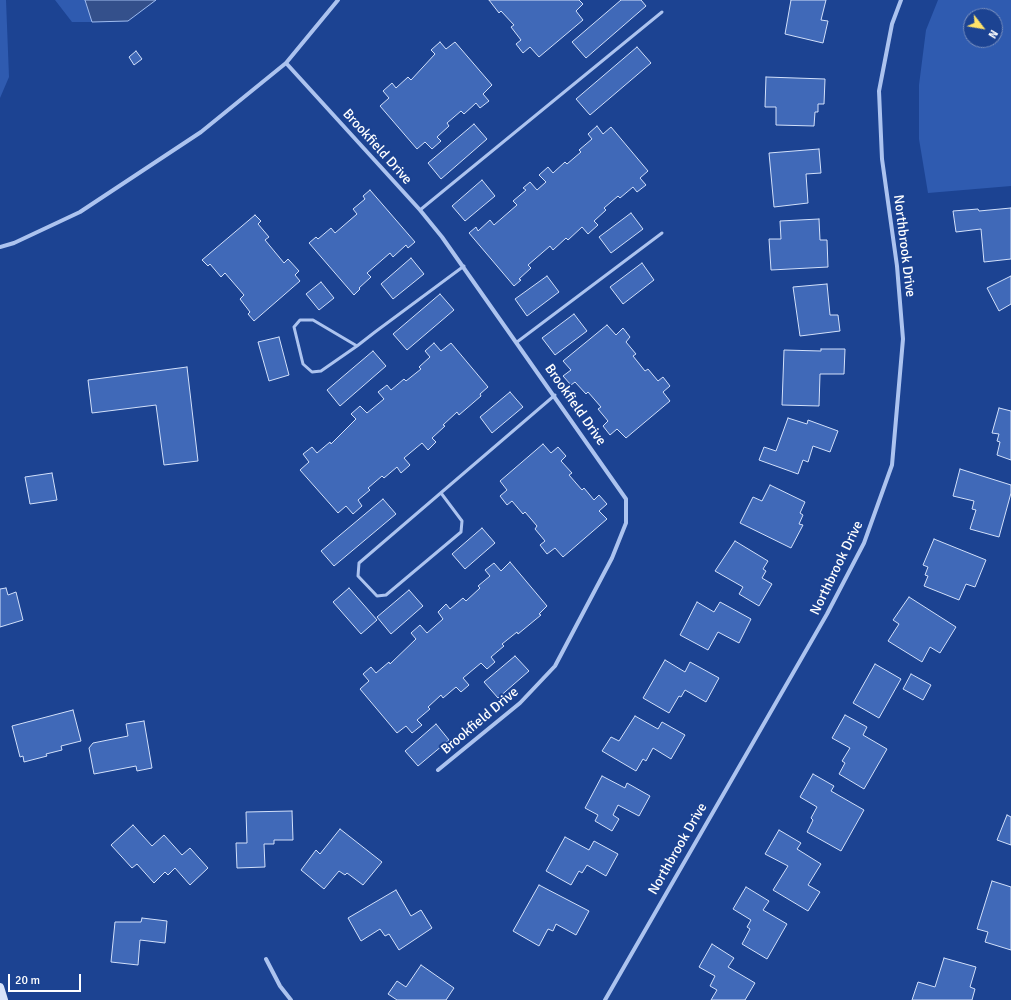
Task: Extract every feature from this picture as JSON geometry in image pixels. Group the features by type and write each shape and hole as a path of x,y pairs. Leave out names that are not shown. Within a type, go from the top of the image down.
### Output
{"main road":[{"path":"0,987 4,1000"}],"street":[{"path":"0,247 14,243 80,212 201,132 286,63 338,0"},
{"name":"Northbrook Drive","path":"605,1000 827,614 864,543 892,465 903,339 897,266 882,159 879,91 892,24 901,0"},
{"name":"Brookfield Drive","path":"286,63 420,210 464,266 626,499 626,523 612,558 554,666 520,703 438,770"},
{"path":"266,959 280,986 291,1000"}],"lane":[{"path":"420,210 662,12"},
{"path":"517,342 662,233"},
{"path":"357,346 313,320 300,320 294,327 303,364 312,372 321,371 357,346 464,266"},
{"path":"441,493 462,521 461,532 386,595 377,596 358,576 359,563 555,395"}],"shaded area":[{"path":"0,0 6,0 9,77 0,98"},
{"path":"55,0 85,0 92,22 72,22"},
{"path":"85,0 156,0 128,21 92,22"},
{"path":"938,0 1011,0 1011,186 928,193 919,139 919,85 926,30"}],"building":[{"path":"489,0 579,0 583,4 576,11 583,20 539,57 530,47 523,53 516,44 521,40 511,27 514,25 501,11 499,13"},
{"path":"621,0 641,0 646,6 586,58 572,42"},
{"path":"791,0 826,0 821,20 828,21 823,43 785,34"},
{"path":"440,42 446,49 455,42 492,85 483,94 489,101 480,108 476,103 464,114 461,111 447,123 449,126 437,137 441,141 432,149 425,142 417,149 380,106 389,98 383,91 392,83 396,88 408,77 411,80 435,54 431,50"},
{"path":"637,47 651,63 590,115 576,99"},
{"path":"136,51 142,59 134,65 129,57"},
{"path":"766,77 825,79 824,104 818,104 818,112 815,112 814,126 776,125 776,107 765,107"},
{"path":"474,124 487,139 441,179 428,163"},
{"path":"597,126 603,134 611,127 648,171 640,178 646,185 637,192 633,187 620,198 618,196 604,208 606,210 594,221 598,225 588,234 582,227 568,240 566,238 553,250 550,246 528,265 531,268 514,286 469,233 476,227 478,231 490,220 494,225 517,205 513,201 526,190 523,188 530,182 537,190 546,182 539,175 548,167 553,173 565,162 567,164 581,152 579,150 592,139 588,134"},
{"path":"819,149 821,173 806,174 808,203 774,207 769,153"},
{"path":"482,180 495,196 465,221 452,206"},
{"path":"370,190 415,242 408,248 406,245 393,257 390,253 367,273 371,277 354,295 309,243 316,237 318,239 331,228 335,233 357,214 353,209 365,199 363,196"},
{"path":"1011,208 1011,259 984,262 981,229 956,232 953,211 978,209 979,211"},
{"path":"631,213 643,229 611,253 599,237"},
{"path":"255,215 261,221 258,224 269,237 265,240 284,263 288,259 299,271 295,275 300,281 254,321 248,314 250,312 240,299 244,295 225,273 221,277 210,264 208,266 202,260"},
{"path":"819,219 820,240 827,240 828,267 771,270 769,239 781,239 780,221"},
{"path":"411,258 424,274 393,299 381,284"},
{"path":"642,263 654,280 623,304 610,287"},
{"path":"547,276 559,292 527,316 515,299"},
{"path":"1011,276 1011,304 999,311 987,288"},
{"path":"321,282 334,298 319,310 306,294"},
{"path":"827,284 830,315 838,315 840,331 800,336 793,287"},
{"path":"440,294 454,310 407,350 393,334"},
{"path":"574,314 587,331 555,355 542,338"},
{"path":"607,325 616,335 623,328 630,337 626,342 636,354 633,356 645,371 648,369 658,381 663,377 670,386 663,392 670,401 626,438 617,429 610,435 603,426 608,421 598,409 601,407 588,392 586,394 575,382 571,385 563,376 571,370 563,361"},
{"path":"279,337 289,375 269,381 258,342"},
{"path":"434,343 441,351 451,343 488,387 480,394 481,396 459,415 457,412 443,425 445,426 432,438 436,442 428,450 422,443 404,458 410,465 401,473 397,467 384,478 382,476 368,488 370,490 358,500 362,506 353,514 346,506 338,513 300,470 309,462 303,454 312,447 317,453 330,442 331,444 356,419 351,414 360,406 367,413 384,399 378,392 387,385 391,390 404,379 406,381 421,369 419,367 430,357 425,351"},
{"path":"821,349 845,349 844,374 820,374 819,406 782,405 784,350 821,351"},
{"path":"373,351 386,366 340,406 327,390"},
{"path":"187,367 198,461 164,465 156,405 92,413 88,380"},
{"path":"510,392 523,407 492,433 480,417"},
{"path":"999,408 1011,411 1011,460 997,455 1000,442 997,441 999,434 992,433"},
{"path":"788,418 807,424 808,420 838,431 830,452 813,446 808,462 803,460 798,474 759,460 764,447 776,451"},
{"path":"543,444 551,453 558,447 566,456 561,461 572,473 569,475 582,490 584,488 594,500 599,495 607,504 599,511 607,519 563,557 555,548 547,554 540,545 545,541 535,529 537,526 525,512 523,514 512,501 507,505 500,496 507,490 500,481"},
{"path":"960,469 1011,485 1011,493 999,537 970,529 976,510 972,509 974,501 953,496"},
{"path":"52,473 57,500 30,504 25,477"},
{"path":"770,485 805,502 800,513 803,515 799,524 803,525 791,548 740,523 753,497 762,501"},
{"path":"383,499 396,514 334,566 321,551"},
{"path":"482,528 495,543 465,569 452,554"},
{"path":"934,539 986,560 975,587 966,584 959,600 924,586 928,576 925,575 928,567 923,565"},
{"path":"735,541 768,561 763,569 766,571 762,578 772,584 759,606 739,594 743,587 715,571"},
{"path":"510,562 547,606 539,614 541,615 518,634 517,632 502,644 504,646 491,657 495,662 487,669 481,663 463,678 469,685 461,692 456,687 443,698 441,695 428,707 430,709 417,720 422,725 412,733 406,726 397,733 360,689 369,681 363,674 371,667 376,673 389,662 390,664 416,639 411,633 420,625 427,633 443,619 438,612 446,604 450,609 463,598 466,601 480,588 478,586 490,576 485,570 494,563 501,571"},
{"path":"6,588 8,595 16,592 23,620 0,627 0,589"},
{"path":"349,588 377,620 361,634 333,602"},
{"path":"409,590 423,606 391,634 377,617"},
{"path":"909,597 956,627 940,653 930,647 922,662 888,641 899,624 893,620"},
{"path":"697,602 714,612 720,602 751,619 739,643 718,632 708,650 680,635"},
{"path":"515,656 529,671 498,698 484,682"},
{"path":"665,660 685,672 690,662 719,678 706,702 685,690 681,697 679,696 669,713 643,698"},
{"path":"875,664 901,679 879,718 853,703"},
{"path":"911,674 931,685 923,700 903,689"},
{"path":"73,710 81,741 61,746 62,750 46,754 47,756 24,762 23,756 20,757 12,726"},
{"path":"845,715 867,727 863,735 887,749 864,789 839,774 845,763 842,761 850,748 832,738"},
{"path":"635,716 658,729 662,722 685,735 671,759 653,748 646,761 643,759 636,771 602,751 611,737 619,741"},
{"path":"144,721 152,768 137,771 136,766 94,774 89,748 93,743 128,736 126,724"},
{"path":"436,724 449,740 418,766 405,751"},
{"path":"813,774 834,786 831,791 864,810 841,851 807,832 813,820 811,818 817,807 800,797"},
{"path":"602,776 625,788 627,783 650,796 639,816 618,805 613,815 619,819 612,831 595,821 598,815 585,808"},
{"path":"292,811 293,840 274,840 274,844 264,844 265,867 237,868 236,843 247,843 246,812"},
{"path":"1007,815 1011,817 1011,845 997,840"},
{"path":"133,825 152,846 164,835 182,855 190,848 208,868 190,885 175,868 168,875 165,872 154,883 137,864 132,868 111,845"},
{"path":"340,829 382,862 363,885 347,873 345,875 339,871 324,889 301,870 316,850 320,854"},
{"path":"779,830 801,843 797,849 821,864 808,885 820,892 808,911 773,890 788,866 765,854"},
{"path":"565,837 589,850 594,841 618,854 606,876 587,865 582,873 579,871 571,885 546,871"},
{"path":"992,881 1011,887 1011,950 985,942 988,932 977,929"},
{"path":"539,885 589,911 576,935 556,924 553,931 548,929 539,946 513,931"},
{"path":"746,887 769,901 763,910 787,924 767,959 742,944 750,929 747,927 751,920 733,909"},
{"path":"396,890 411,916 421,910 432,928 399,950 389,934 385,936 380,929 361,941 348,918"},
{"path":"142,918 167,921 165,943 140,940 138,965 111,962 115,922 141,922"},
{"path":"712,944 734,958 728,967 755,983 745,1000 711,1000 717,990 710,986 715,976 699,967"},
{"path":"944,958 976,967 970,987 975,989 972,1000 912,1000 918,982 935,987"},
{"path":"421,965 454,988 446,1000 397,1000 388,994 397,981 406,987"}]}
